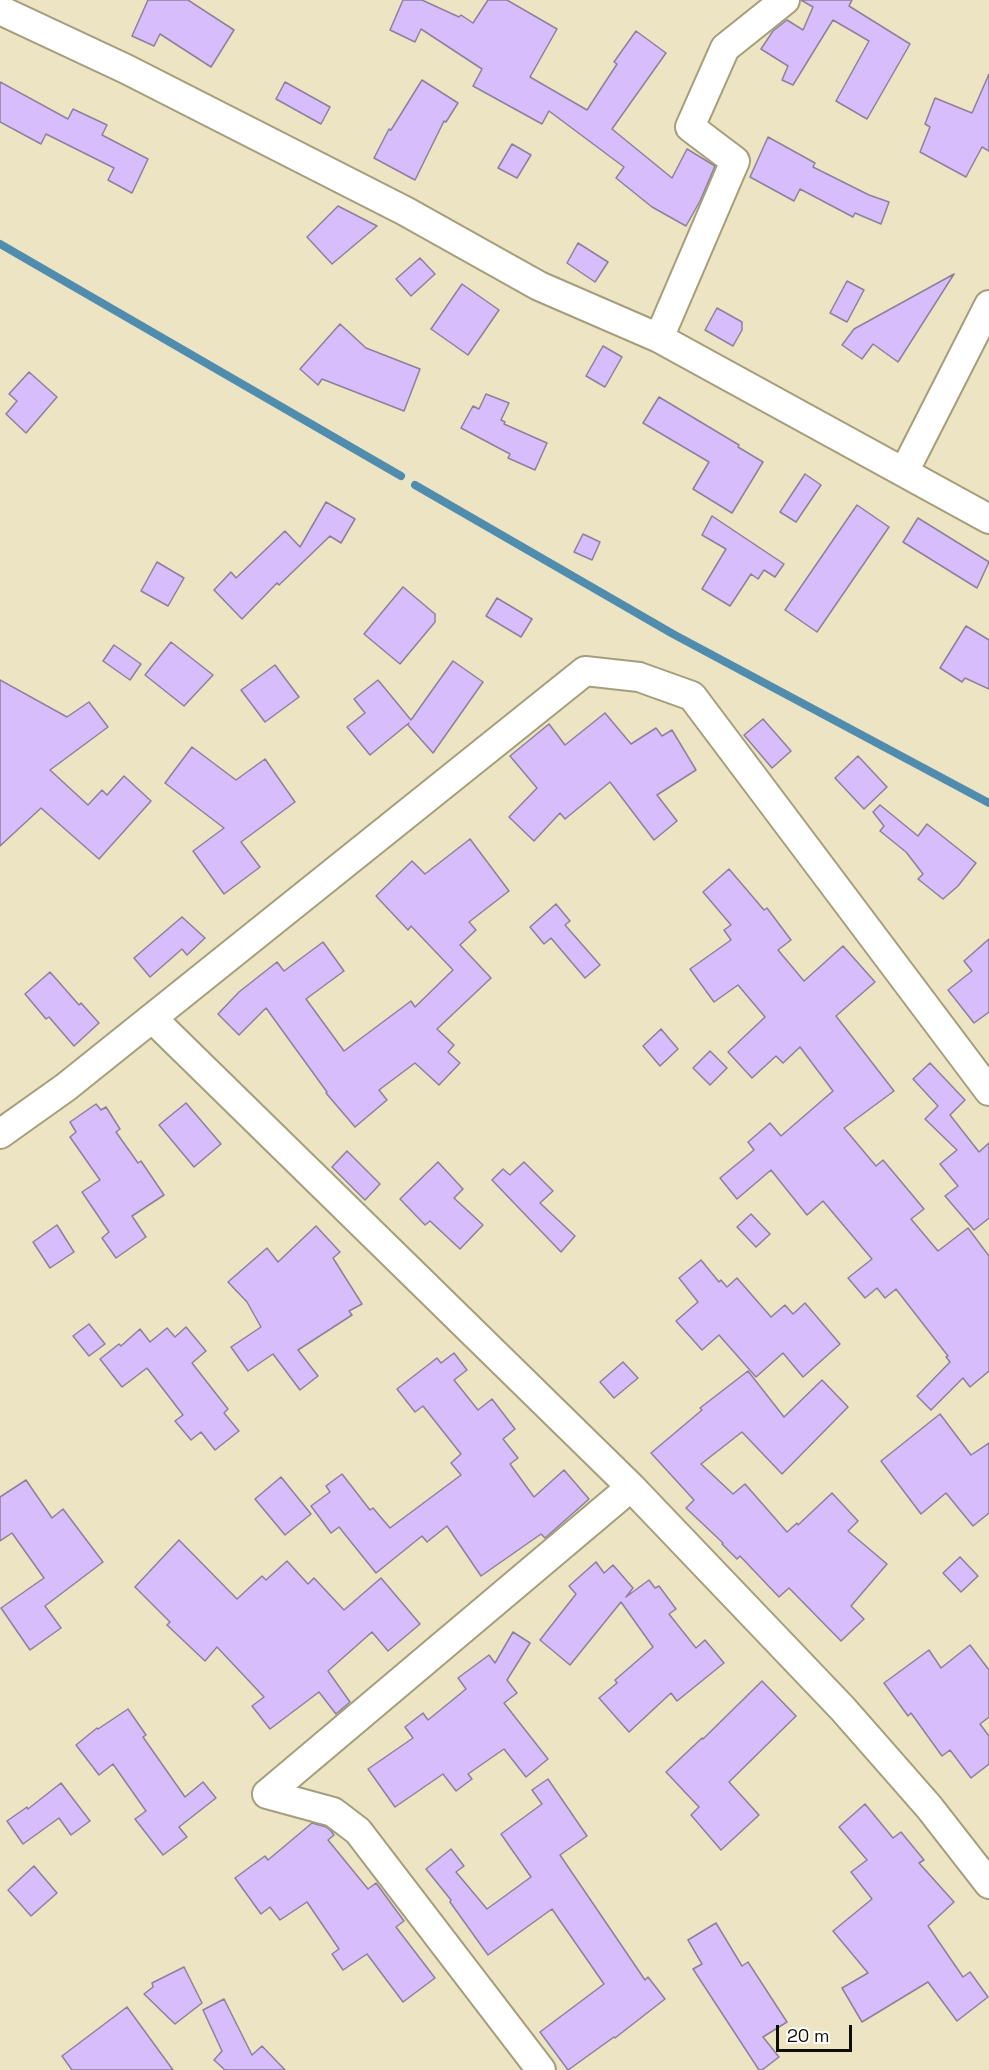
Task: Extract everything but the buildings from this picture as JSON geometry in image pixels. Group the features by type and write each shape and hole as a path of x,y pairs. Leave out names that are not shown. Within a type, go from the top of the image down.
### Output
{"street":[{"path":"659,338 735,160 690,127 725,48 785,0"},
{"path":"0,10 126,69 405,211 539,286 659,338 989,519"},
{"path":"904,472 989,305"},
{"path":"0,1134 66,1087 585,671 639,676 692,696 989,1091"},
{"path":"152,1018 631,1487 843,1709 929,1807 989,1884"},
{"path":"541,2070 358,1831 333,1812 267,1794 631,1487"}],"waterway":[{"path":"0,244 401,476"},
{"path":"415,485 673,634 989,803"}]}
